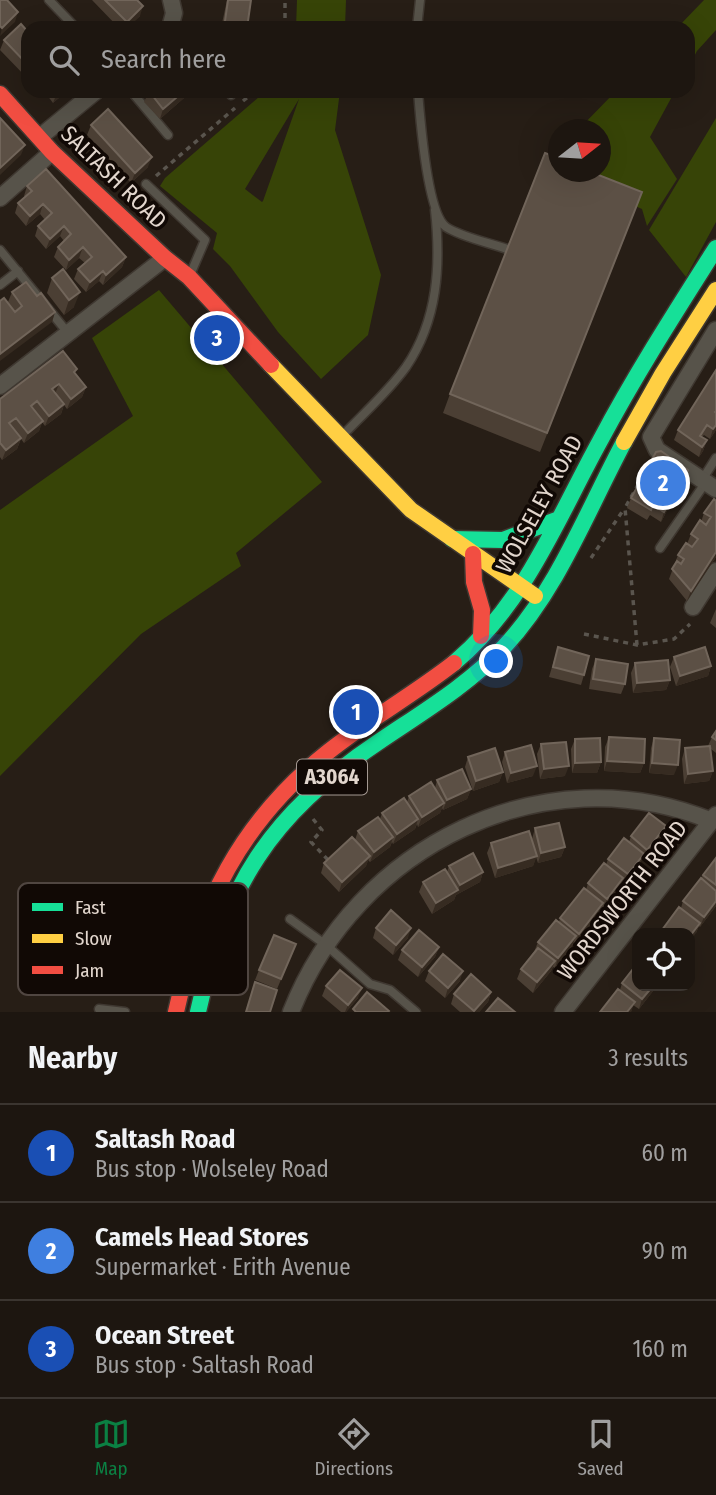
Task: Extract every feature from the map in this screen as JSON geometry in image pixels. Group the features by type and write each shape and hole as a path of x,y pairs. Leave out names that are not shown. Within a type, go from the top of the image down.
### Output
{"main road":[{"name":"SALTASH ROAD","path":"0,94 52,152 164,258 189,277 411,510 520,588 540,598"},
{"name":"WOLSELEY ROAD","path":"220,883 253,825 282,791 328,751 434,677 471,647 520,588 545,552 559,519 600,441 716,248"},
{"name":"WOLSELEY ROAD","path":"244,883 260,854 295,809 340,769 429,710 484,666 519,629 578,532 617,455 688,332 716,290"},
{"path":"452,539 503,540 559,519"},
{"path":"474,554 474,582 482,610 481,636"},
{"name":"WOLSELEY ROAD","path":"198,1012 202,995"}],"street":[{"path":"171,0 174,13 172,21"},
{"path":"40,137 87,98"},
{"path":"0,198 52,152"},
{"path":"0,386 164,258"},
{"path":"708,484 657,450 651,437 716,330"},
{"path":"693,607 716,571"},
{"path":"291,1012 300,988 326,945 361,900 393,869 453,833 487,817 526,804 618,798 648,800 714,818"},
{"name":"WORDSWORTH ROAD","path":"563,1012 714,818"}],"lane":[{"path":"49,0 69,21"},
{"path":"418,21 420,0"},
{"path":"137,98 168,135"},
{"path":"340,437 406,367 424,331 435,297 439,245 425,161 419,98"},
{"path":"146,184 205,240 189,277"},
{"path":"435,210 439,220 447,228 507,249"},
{"path":"0,250 68,333"},
{"path":"0,285 18,271"},
{"path":"660,548 708,484 716,458"},
{"path":"290,919 326,945 370,984 390,990 416,1012"},
{"path":"99,1009 125,1012"}],"path":[{"path":"285,0 285,21"},
{"path":"146,184 247,98"},
{"path":"637,645 625,508 657,450"},
{"path":"584,634 637,645 674,639 699,612 693,607"},
{"path":"311,842 337,870"}],"green space":[{"path":"297,0 346,0 345,21 296,21"},
{"path":"704,0 716,0 716,30 695,55 695,21 684,21"},
{"path":"258,98 339,98 335,130 381,275 368,335 321,379 278,332 230,266 213,249 217,233 160,186 165,178","holes":["299,99 263,201 245,189"]},
{"path":"609,98 671,98 650,137 677,179 647,226 642,209 579,182 611,182 611,119 589,119"},
{"path":"716,118 716,222 686,277 649,230"},
{"path":"159,290 322,482 236,553 241,566 141,634 0,776 0,510 133,416 92,338"}],"building":[{"path":"0,0 7,0 18,12 2,28 0,26"},
{"path":"105,0 137,0 143,6 126,21"},
{"path":"228,0 251,0 248,21 225,21"},
{"path":"21,24 21,58 4,40"},
{"path":"154,98 176,98 163,109"},
{"path":"108,109 152,157 135,173 91,125"},
{"path":"0,118 25,145 0,168"},
{"path":"545,153 548,154 548,182 611,182 611,180 642,192 547,433 450,394"},
{"path":"46,169 126,257 106,275 103,271 90,282 78,269 92,257 83,247 69,260 58,247 71,234 64,226 50,239 38,226 52,213 43,204 30,216 18,203 32,191 27,186"},
{"path":"63,269 80,292 69,300 52,278"},
{"path":"26,282 37,296 41,293 55,312 0,354 0,301 4,298 15,312 22,306 12,292"},
{"path":"63,351 77,369 74,372 86,387 71,399 59,384 52,389 64,404 49,416 37,401 31,406 43,421 28,433 16,418 9,423 21,438 6,450 0,443 0,399"},
{"path":"716,370 716,425 713,429 707,425 700,436 707,440 702,447 678,430"},
{"path":"661,451 688,470 683,480 672,473 669,478 649,465 656,452"},
{"path":"647,470 667,483 664,488 674,495 664,512 653,505 651,510 631,498"},
{"path":"714,499 716,552 691,591 672,569 677,561 681,564 684,559 678,555 686,543 692,547 698,539 691,534 700,520 706,525 711,517 704,513"},
{"path":"558,647 589,656 584,675 553,667"},
{"path":"705,647 711,666 680,676 674,657"},
{"path":"596,659 628,664 625,684 593,679"},
{"path":"668,660 670,680 637,683 635,663"},
{"path":"609,737 645,739 644,763 607,761"},
{"path":"600,738 601,762 575,763 575,739"},
{"path":"654,738 680,740 678,765 652,763"},
{"path":"566,742 569,766 544,769 541,744"},
{"path":"531,745 537,766 511,773 505,752"},
{"path":"710,746 713,771 688,774 685,748"},
{"path":"495,748 503,772 476,781 468,757"},
{"path":"462,769 471,789 447,800 437,780"},
{"path":"431,782 444,803 422,817 409,796"},
{"path":"404,798 418,819 397,834 382,813"},
{"path":"649,813 666,826 647,850 631,836"},
{"path":"378,817 393,837 374,852 358,831"},
{"path":"559,823 565,847 541,853 535,828"},
{"path":"529,831 537,856 498,868 491,843"},
{"path":"352,837 370,856 342,882 324,863"},
{"path":"624,838 644,854 628,874 608,859"},
{"path":"473,853 483,872 460,885 449,866"},
{"path":"716,858 716,885 703,875"},
{"path":"604,863 623,878 607,899 588,883"},
{"path":"445,869 458,890 436,903 423,882"},
{"path":"701,878 716,891 716,901 704,917 683,901"},
{"path":"584,888 603,903 579,934 560,918"},
{"path":"679,907 700,923 695,930 663,928"},
{"path":"391,910 411,928 396,945 376,928"},
{"path":"556,920 576,936 558,958 538,942"},
{"path":"419,930 439,947 422,967 402,950"},
{"path":"274,935 296,944 281,979 259,970"},
{"path":"538,948 555,961 537,982 521,969"},
{"path":"443,954 463,971 448,988 429,971"},
{"path":"340,970 362,988 348,1005 326,986"},
{"path":"632,970 632,991 622,983"},
{"path":"471,974 491,992 474,1011 454,994"},
{"path":"255,982 277,990 270,1012 246,1012"},
{"path":"618,989 635,1002 627,1012 600,1012"},
{"path":"632,991 649,991 642,999"},
{"path":"367,992 389,1011 356,1012 353,1009"},
{"path":"498,998 515,1012 486,1012"}],"traffic: fast":[{"path":"454,663 501,614 538,559 627,392 716,248"},
{"path":"242,883 280,827 307,798 339,770 459,687 504,647 556,575 624,442"},
{"path":"452,539 503,540 559,519"},
{"path":"198,1012 202,995"}],"traffic: slow":[{"path":"624,442 663,373 716,290"},
{"path":"271,365 411,510 535,596"}],"traffic: jam":[{"path":"0,94 52,152 165,258 189,277 271,365"},
{"path":"473,554 474,582 482,610 481,636"},
{"path":"220,883 248,837 297,779 359,729 454,663"},
{"path":"176,1012 180,995"}],"place":[{"name":"Ocean Street","path":"217,338"},
{"name":"Camels Head Stores","path":"663,483"},
{"name":"Saltash Road","path":"356,712"}]}
